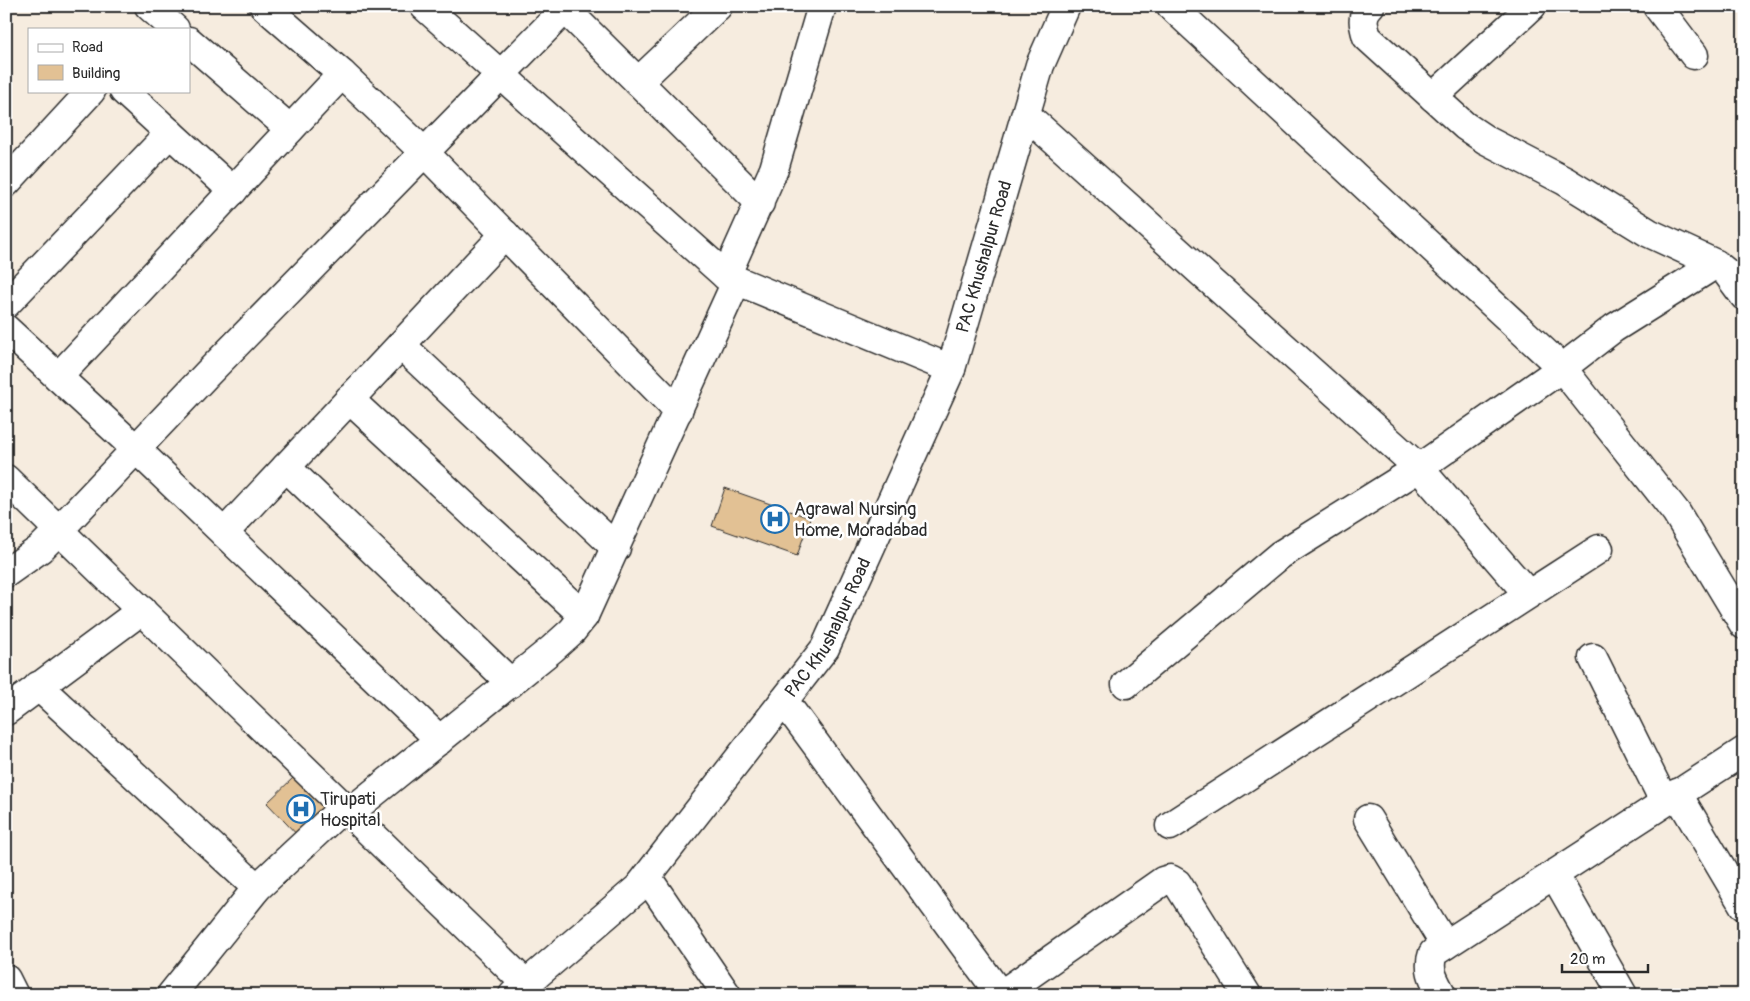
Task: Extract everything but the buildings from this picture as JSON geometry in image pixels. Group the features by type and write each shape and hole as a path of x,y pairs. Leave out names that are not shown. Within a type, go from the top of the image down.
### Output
{"street":[{"path":"264,6 342,74 424,152 678,411"},
{"path":"424,6 731,279 951,369"},
{"path":"638,82 718,6"},
{"path":"171,995 258,888 347,810 440,740 511,683 572,631 584,616 678,411 774,169 822,6"},
{"name":"PAC Khushalpur Road","path":"519,989 638,888 825,648 951,369 1040,65 1066,6"},
{"path":"1171,6 1562,368 1676,512 1744,625"},
{"path":"1370,6 1362,23 1367,37 1465,126 1486,140 1565,181 1649,232 1716,264 1727,274 1744,296"},
{"path":"1433,97 1532,6"},
{"path":"1657,6 1694,55"},
{"path":"6,573 40,549 60,529 424,152 566,8 760,203"},
{"path":"190,42 290,129"},
{"path":"58,377 342,74"},
{"path":"6,183 90,92"},
{"path":"125,92 232,190"},
{"path":"1026,115 1420,468 1528,594"},
{"path":"6,304 170,133"},
{"path":"224,533 505,234"},
{"path":"1126,684 1280,555 1420,468 1562,368 1614,328 1716,264"},
{"path":"6,329 136,449 440,740"},
{"path":"401,345 616,548"},
{"path":"350,399 584,616"},
{"path":"286,467 511,683"},
{"path":"6,479 60,529 347,810 519,989"},
{"path":"1170,826 1599,549"},
{"path":"6,710 142,610"},
{"path":"1593,658 1671,797 1744,906"},
{"path":"38,686 258,888"},
{"path":"784,701 994,986 1001,990 1009,989 1163,881 1170,879 1177,883 1247,995"},
{"path":"1442,995 1430,972 1429,962 1433,953 1744,751"},
{"path":"1368,819 1445,945"},
{"path":"1554,874 1623,995"},
{"path":"647,877 727,995"},
{"path":"6,979 14,995"}],"place":[{"name":"Agrawal Nursing Home, Moradabad","path":"775,519"},
{"name":"Tirupati Hospital","path":"301,809"}]}
